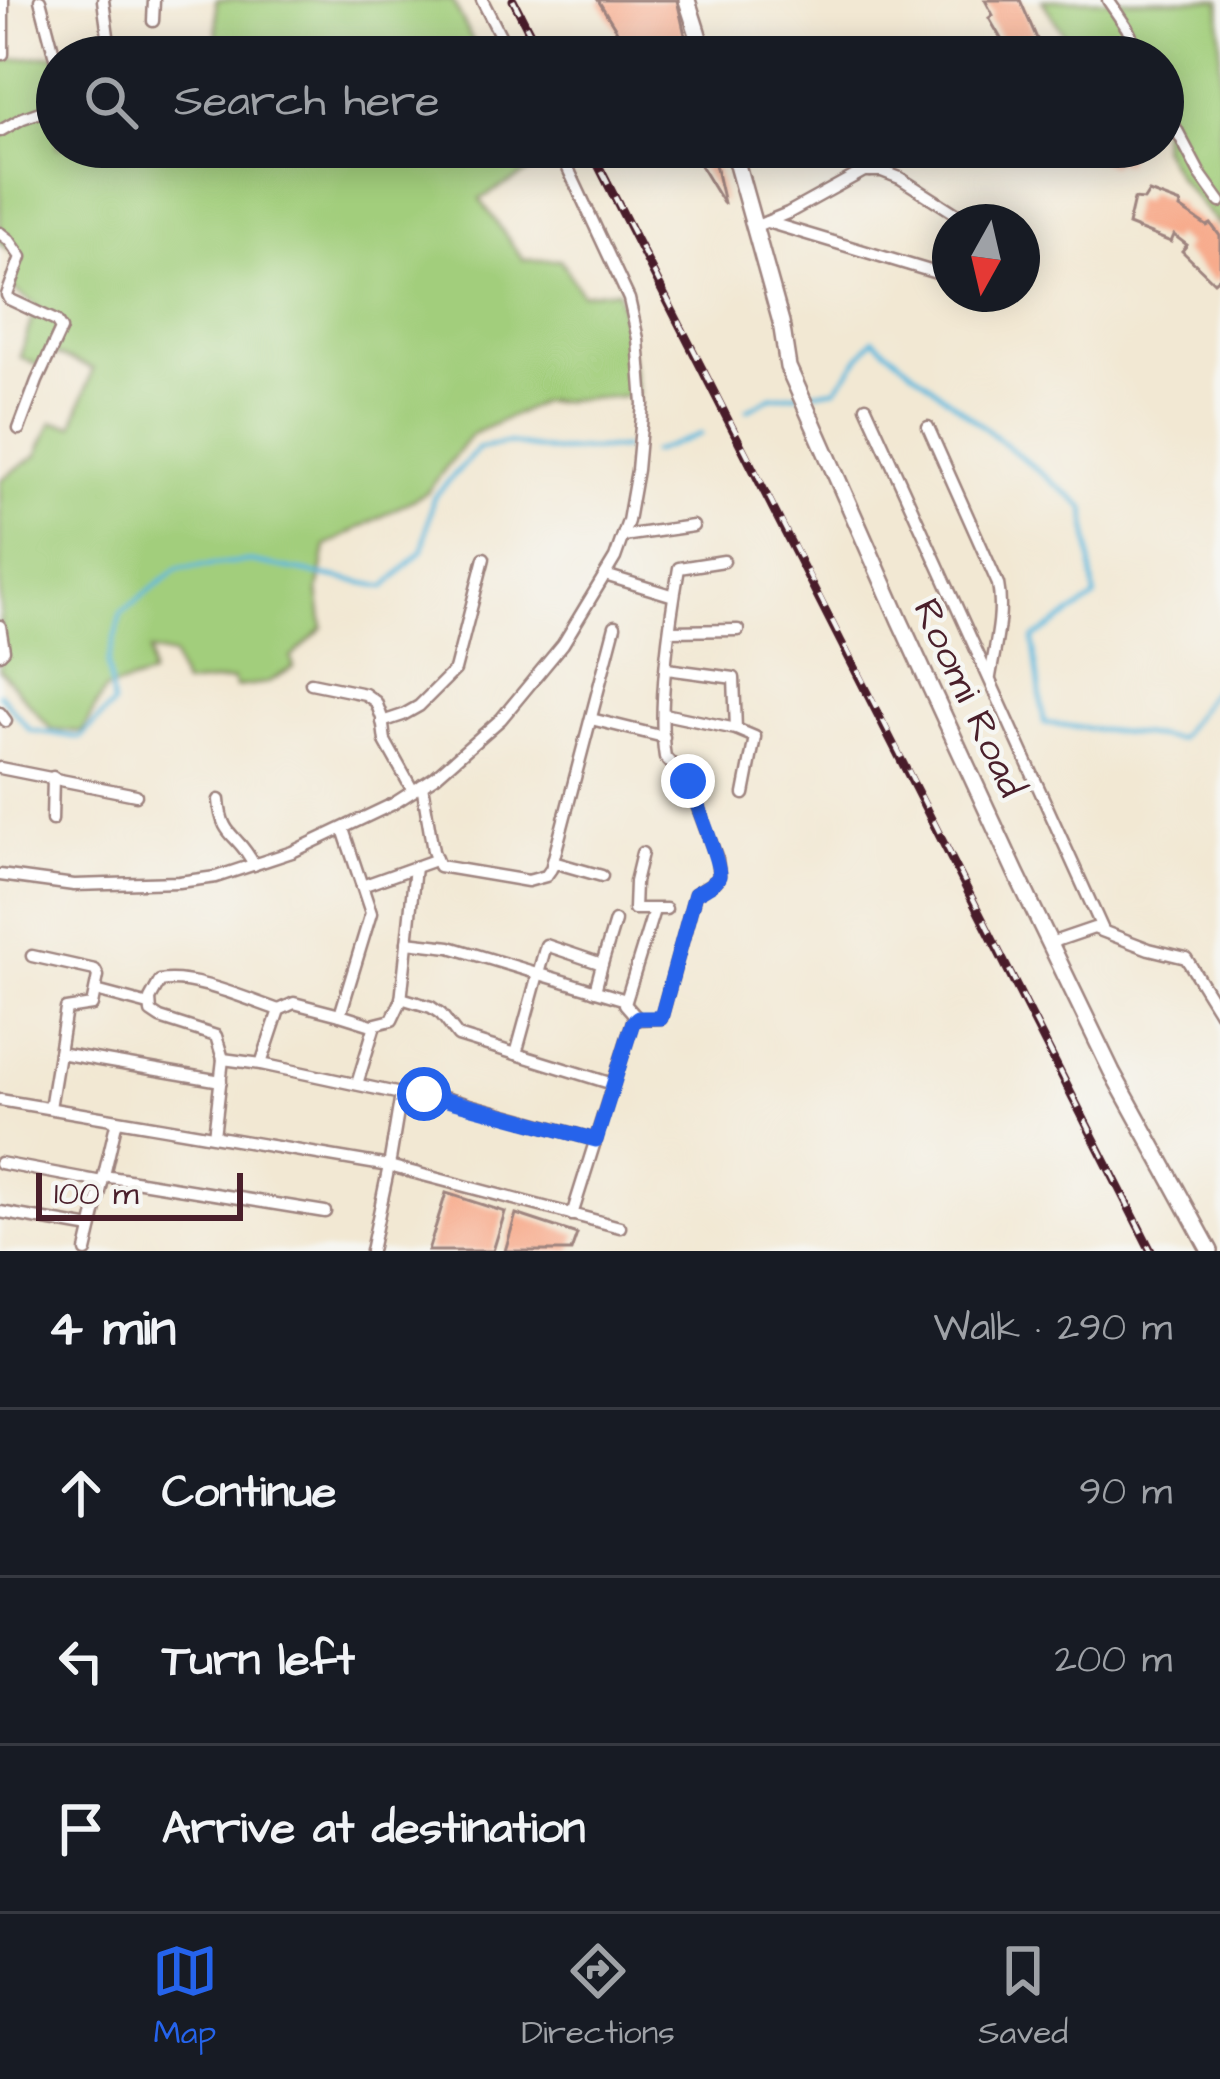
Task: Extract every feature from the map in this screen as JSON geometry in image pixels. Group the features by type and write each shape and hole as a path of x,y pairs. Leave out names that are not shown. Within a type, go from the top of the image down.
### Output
{"street":[{"path":"3,0 3,54"},
{"path":"40,0 49,36"},
{"path":"103,0 108,36"},
{"path":"153,21 154,0"},
{"path":"482,0 500,36"},
{"path":"687,0 698,36"},
{"path":"1108,0 1131,36"},
{"path":"0,131 36,113"},
{"path":"1184,144 1220,202"},
{"path":"0,874 74,885 216,878 344,829 418,788 501,719 563,644 615,558 623,536 637,470 643,404 638,339 629,299 568,168"},
{"name":"Roomi Road","path":"739,168 760,224 788,368 1050,943 1112,1072 1210,1251"},
{"path":"760,224 864,171 900,178 941,204"},
{"path":"760,224 932,272"},
{"path":"0,233 21,257 4,301"},
{"path":"4,301 9,299 56,321 61,329 19,429"},
{"path":"866,407 1103,930"},
{"path":"928,427 998,584 1001,598 990,680"},
{"path":"623,536 693,526"},
{"path":"382,722 419,706 455,670 484,559"},
{"path":"572,1215 633,1022 661,1018 695,894 719,874 688,781 665,758 664,714 679,568 724,561"},
{"path":"605,574 674,596"},
{"path":"0,626 2,652"},
{"path":"311,683 365,694 376,702 385,741 418,788 439,866 528,881 546,876 553,862 614,626"},
{"path":"670,631 738,630"},
{"path":"667,670 734,678 736,729"},
{"path":"664,714 755,737 744,794"},
{"path":"591,719 664,737"},
{"path":"0,768 136,795"},
{"path":"52,777 52,820"},
{"path":"219,800 225,830 245,847 254,865"},
{"path":"340,1015 371,913 344,829"},
{"path":"638,1018 625,1004 660,910 634,909 642,853"},
{"path":"362,886 435,860"},
{"path":"553,862 602,876"},
{"path":"214,1136 224,1059 216,1036 151,1012 148,1004 160,981 172,979 218,990 279,1010 294,1003 375,1025 392,1019 401,998 415,867"},
{"path":"595,991 615,921"},
{"path":"1050,943 1094,928 1186,958 1220,1012"},
{"path":"407,942 450,947 626,1000"},
{"path":"516,1054 546,945 602,964"},
{"path":"32,956 94,970 98,976 92,1005 66,1009 50,1108"},
{"path":"96,991 148,1004"},
{"path":"401,998 441,1013 458,1036 613,1084"},
{"path":"261,1064 279,1010"},
{"path":"357,1084 375,1025"},
{"path":"59,1053 221,1081"},
{"path":"224,1059 401,1094 433,1095 596,1140"},
{"path":"371,1251 401,1094"},
{"path":"0,1100 389,1166 620,1227"},
{"path":"86,1251 117,1120"},
{"path":"0,1163 325,1213"},
{"path":"0,1211 92,1228"}],"green space":[{"path":"216,0 452,0 470,36 217,36"},
{"path":"1042,0 1220,0 1220,227 1173,168 1184,168 1184,36 1065,36"},
{"path":"36,57 36,168 536,168 480,199 523,260 560,260 582,294 618,290 638,395 542,402 471,435 427,492 326,546 318,591 323,628 291,658 294,667 267,683 236,687 233,680 183,685 173,656 150,651 151,676 105,690 82,732 51,729 0,670 0,480 37,455 52,422 73,426 93,369 54,354 39,366 20,357 36,305 12,288 16,255 0,243 0,60"}],"building":[{"path":"598,0 677,0 685,36 620,36"},
{"path":"985,0 1020,0 1036,36 999,36 989,18 993,15"},
{"path":"702,168 716,168 723,203"},
{"path":"1149,192 1181,204 1180,208 1207,226 1211,224 1220,236 1220,277 1214,282 1182,251 1187,245 1174,235 1171,242 1128,225 1134,199 1144,200"},
{"path":"446,1193 505,1212 493,1251 428,1251"},
{"path":"516,1214 577,1234 571,1251 505,1251"}],"waterway":[{"path":"747,410 771,397 836,389 873,339 1085,508 1095,598 1033,639 1044,723 1178,739 1220,680"},
{"path":"652,452 701,434"},
{"path":"0,694 30,730 80,738 113,705 108,663 121,613 179,568 247,561 385,587 423,550 433,498 478,449 507,443 553,451 624,448"}],"railway":[{"path":"513,0 531,36"},
{"path":"600,168 1151,1251"}],"route":[{"path":"424,1094 596,1140 633,1022 661,1018 695,894 719,874 688,781"}]}
